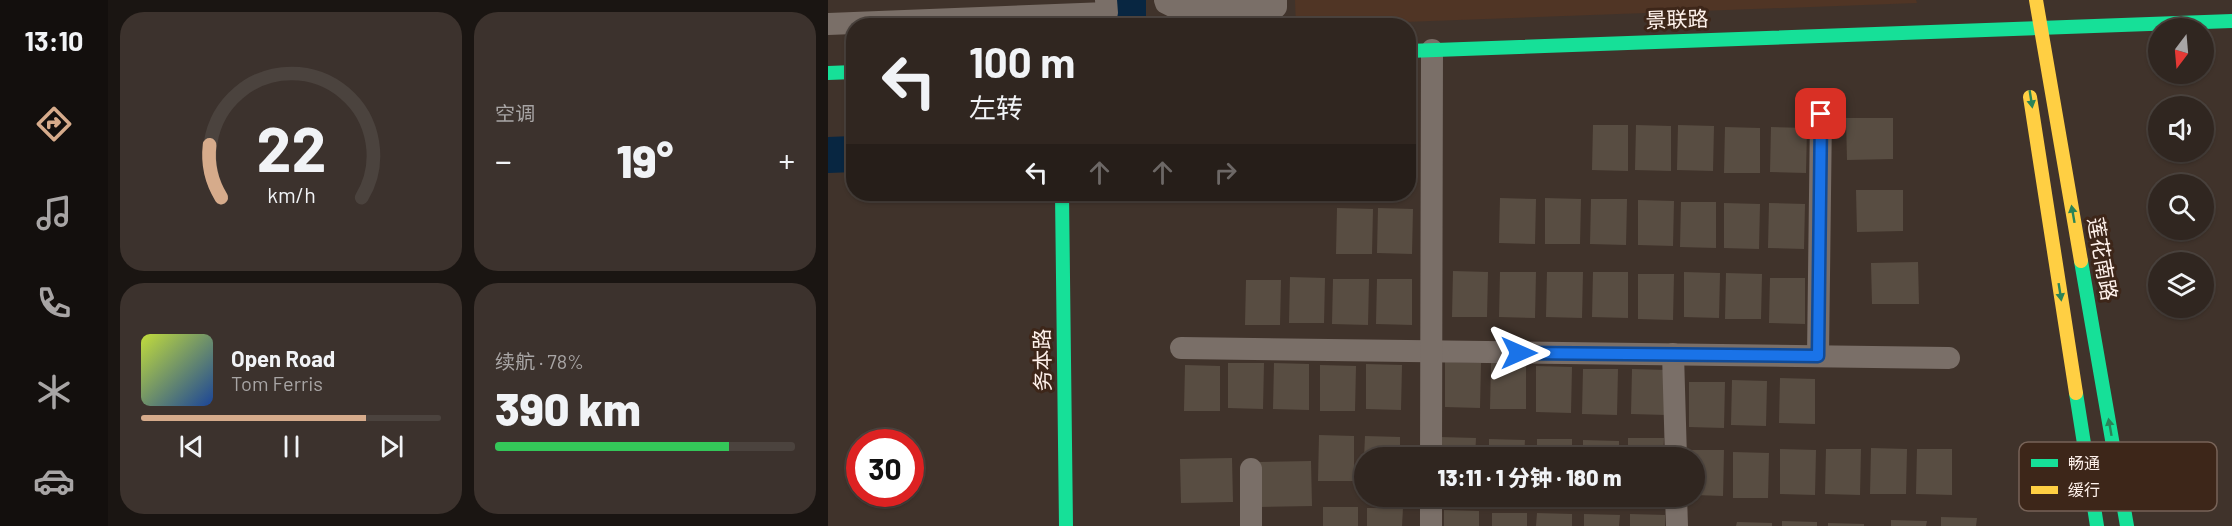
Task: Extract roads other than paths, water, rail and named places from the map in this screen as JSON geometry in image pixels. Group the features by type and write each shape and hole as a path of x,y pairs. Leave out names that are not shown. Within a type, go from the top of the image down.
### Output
{"street":[{"path":"980,18 1107,13 1106,0"},
{"path":"1166,0 1166,3 1174,7 1276,7 1276,0"},
{"name":"莲花南路","path":"2036,0 2113,442"},
{"name":"景联路","path":"1416,51 2232,21"},
{"path":"828,24 846,23"},
{"path":"1431,447 1432,50"},
{"path":"828,73 846,72"},
{"path":"2028,85 2084,442"},
{"path":"1818,356 1821,114"},
{"name":"务本路","path":"1062,201 1066,526"},
{"path":"1180,348 1949,358"},
{"path":"1673,354 1676,447"},
{"path":"1251,469 1251,526"},
{"path":"1431,507 1431,526"},
{"path":"1676,507 1677,526"},
{"path":"2095,511 2097,526"},
{"name":"莲花南路","path":"2124,511 2127,526"}],"waterway":[{"path":"1128,0 1128,18"},
{"path":"828,155 846,154"}]}
